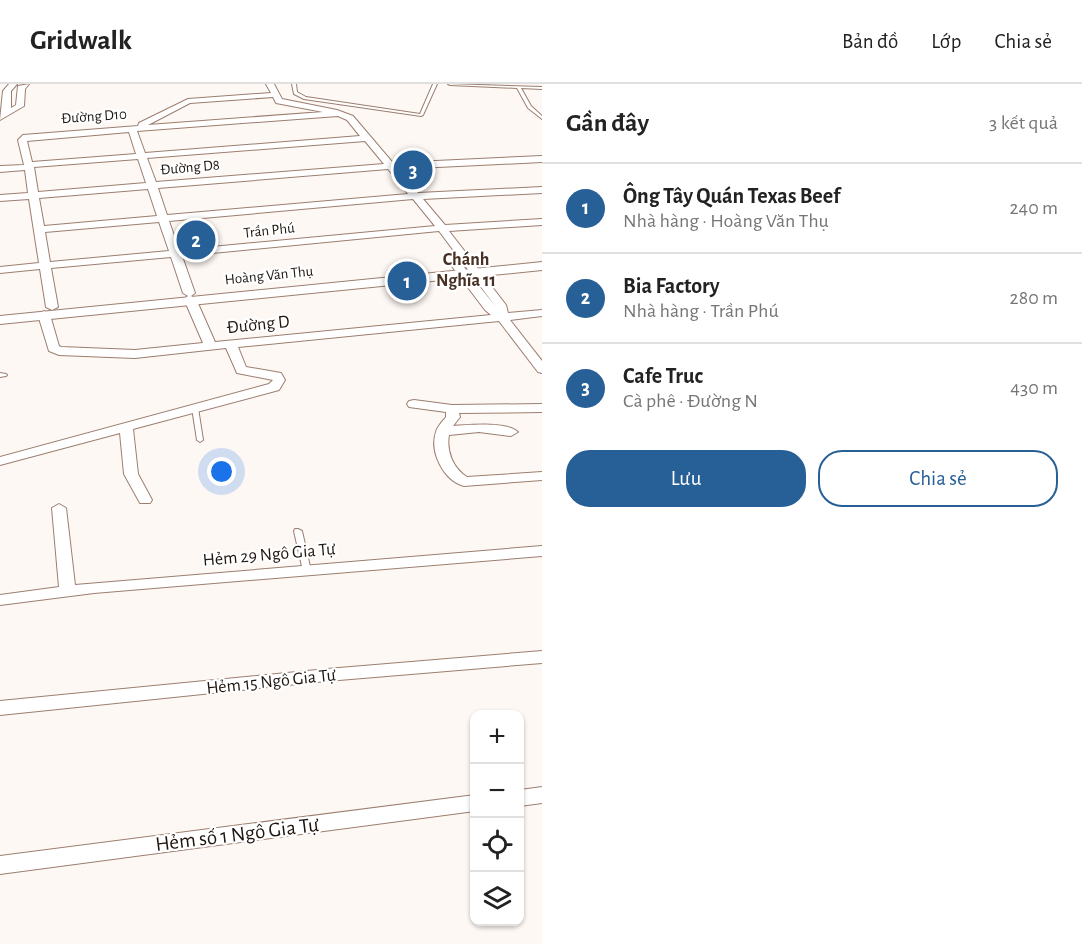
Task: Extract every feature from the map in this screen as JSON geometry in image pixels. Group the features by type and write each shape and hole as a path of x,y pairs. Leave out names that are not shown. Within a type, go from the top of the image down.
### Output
{"street":[{"path":"0,112 7,107 7,91 13,84"},
{"path":"0,117 17,110 22,95 21,88 25,84"},
{"path":"270,84 274,95 293,116"},
{"path":"6,96 22,95"},
{"path":"211,347 189,296 134,128 189,101 274,95"},
{"path":"283,103 342,114 341,118 364,139 436,229 466,269 489,308 502,317 542,368"},
{"name":"Đường D10","path":"48,311 45,265 29,166 22,140 26,137 342,114"},
{"path":"0,169 364,139"},
{"name":"Đường D8","path":"0,198 387,166 542,159"},
{"path":"38,230 411,197 542,190"},
{"name":"Trần Phú","path":"0,270 436,229 542,222"},
{"name":"Hoàng Văn Thụ","path":"0,320 16,315 48,311 541,262"},
{"name":"Đường D","path":"48,311 53,348 59,351 135,354 542,313"},
{"name":"Hoàng Văn Thụ","path":"0,313 16,315"},
{"path":"0,461 274,387 279,380 277,376 241,370 231,345"},
{"path":"414,404 452,409 542,408"},
{"path":"452,409 453,417 442,431 441,446 452,473 464,483 542,476"},
{"path":"126,427 130,474 145,500"},
{"path":"442,431 479,428 511,432"},
{"path":"59,508 68,591"},
{"name":"Hẻm 29 Ngô Gia Tự","path":"0,600 68,591 542,551"},
{"name":"Hẻm 15 Ngô Gia Tự","path":"0,708 327,675 542,657"},
{"path":"524,797 542,795"},
{"name":"Hẻm số 1 Ngô Gia Tự","path":"0,865 470,805"}],"lane":[{"path":"294,84 295,93 305,98 421,115 435,84"},
{"path":"450,84 541,88"},
{"path":"518,87 530,107 542,118"},
{"path":"195,408 200,441"},
{"path":"298,531 307,570"}],"place":[{"name":"Cafe Truc","path":"413,170"},
{"name":"Bia Factory","path":"196,240"},
{"name":"Ông Tây Quán Texas Beef","path":"407,281"}],"district":[{"name":"Chánh Nghĩa 11","path":"466,270"}]}
